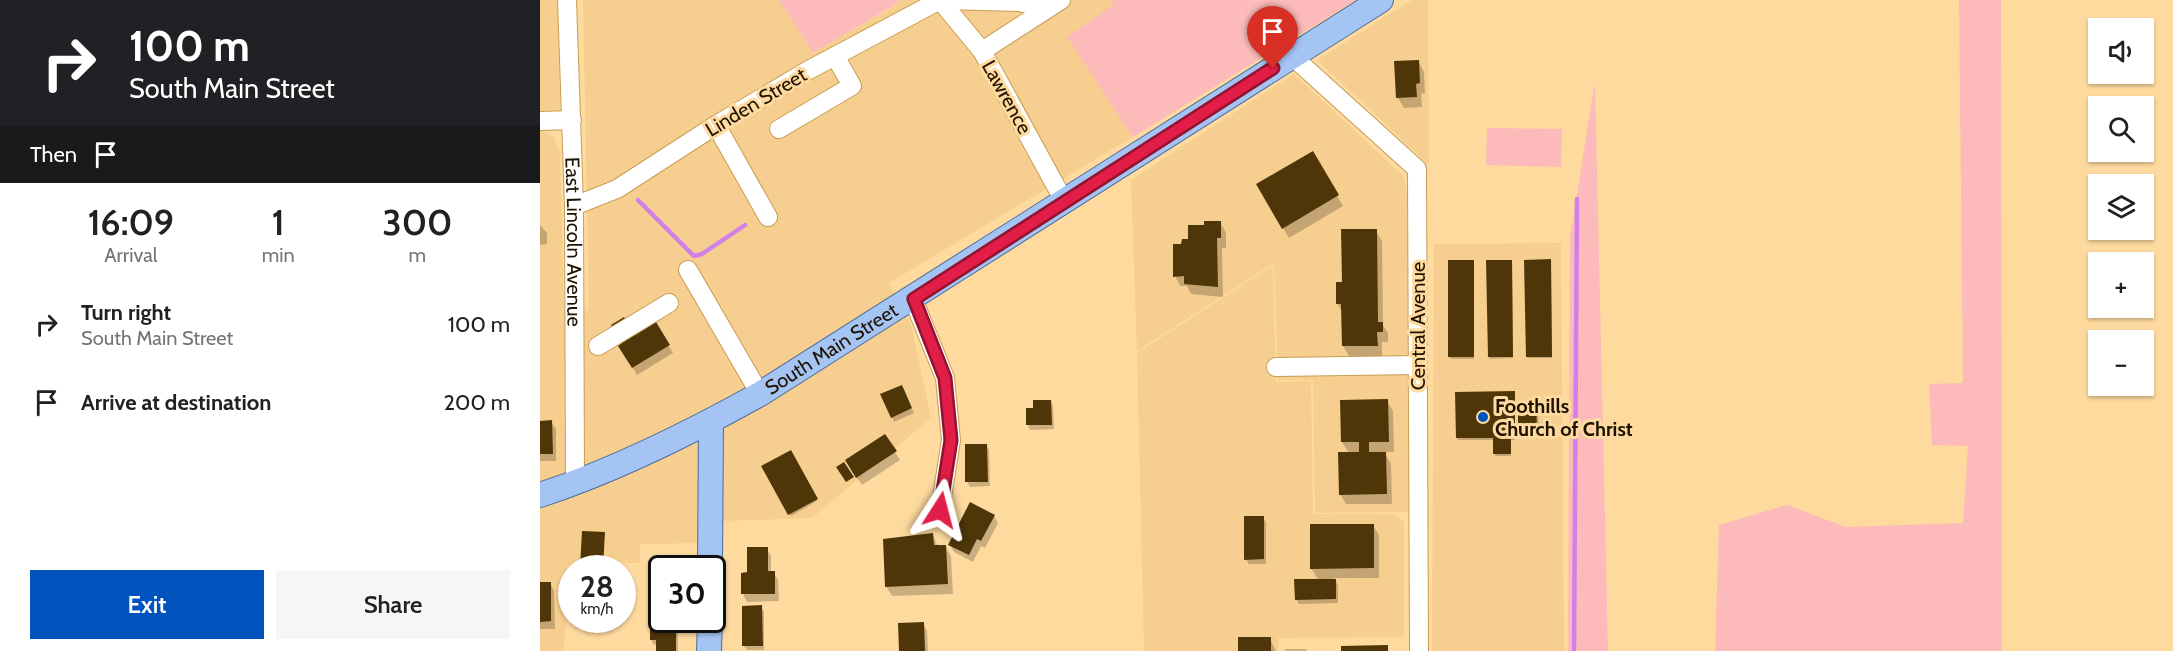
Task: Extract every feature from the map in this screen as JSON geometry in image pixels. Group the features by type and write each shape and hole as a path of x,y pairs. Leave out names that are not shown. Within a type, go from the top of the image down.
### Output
{"main road":[{"name":"South Main Street","path":"540,495 575,483 711,421 760,394 914,299 1381,0"},
{"path":"710,555 711,421"},
{"path":"709,651 710,633"}],"street":[{"name":"East Lincoln Avenue","path":"567,0 574,206 575,483"},
{"path":"941,0 1053,4"},
{"name":"Lawrence","path":"941,0 982,51 1064,201"},
{"name":"Linden Street","path":"574,206 617,189 716,125 835,56 941,0"},
{"path":"982,51 1053,4"},
{"path":"779,129 852,86 835,56"},
{"name":"Central Avenue","path":"1292,56 1417,169 1419,651"},
{"path":"540,121 572,120"},
{"path":"716,125 768,217"},
{"path":"688,270 760,394"},
{"path":"914,299 945,378 951,440 940,510"},
{"path":"598,346 669,303"},
{"path":"1276,367 1418,365"}],"shaded area":[{"path":"540,0 558,0 560,111 540,112"},
{"path":"583,0 779,0 813,53 898,4 897,0 1112,0 1113,5 1068,37 1133,137 889,283 911,325 931,418 812,518 721,521 704,543 640,544 640,563 636,563 636,555 558,555 558,633 565,633 563,651 540,651 540,130 554,137 560,152 564,312 589,311"},
{"path":"779,0 897,0 898,3 813,53"},
{"path":"1112,0 1356,0 1133,137 1067,37 1113,5"},
{"path":"1412,0 1428,0 1429,165 1317,60"},
{"path":"1959,0 2001,0 2002,651 1715,651 1719,525 1787,505 1846,527 1963,523 1968,446 1932,445 1929,384 1963,383"},
{"path":"1294,74 1404,177 1409,199 1409,512 1315,513 1313,380 1278,380 1274,263 1137,351 1131,180"},
{"path":"1595,82 1608,651 1568,651 1570,237"},
{"path":"1487,128 1562,129 1561,167 1486,165"},
{"path":"1561,243 1564,651 1432,651 1434,244"},
{"path":"1273,265 1276,382 1311,381 1313,514 1394,514 1404,522 1404,637 1278,638 1278,651 1144,651 1137,353"}],"building":[{"path":"1419,60 1420,83 1416,84 1417,97 1396,98 1394,61"},
{"path":"1313,151 1339,195 1282,229 1256,184"},
{"path":"1204,221 1221,221 1221,238 1217,238 1218,287 1184,284 1184,276 1173,277 1173,244 1181,244 1182,239 1188,239 1188,225 1204,225"},
{"path":"1341,229 1377,229 1378,322 1383,322 1383,332 1377,332 1378,346 1342,346 1341,304 1336,304 1336,282 1342,282"},
{"path":"1551,259 1552,357 1526,357 1524,260"},
{"path":"1448,260 1474,260 1474,357 1448,357"},
{"path":"1486,260 1512,260 1513,357 1488,357"},
{"path":"624,317 635,335 656,322 670,345 632,368 618,346 622,343 611,325"},
{"path":"902,385 912,408 891,418 880,394"},
{"path":"1515,391 1515,438 1511,438 1511,454 1493,454 1493,438 1456,438 1455,392"},
{"path":"1388,399 1389,442 1369,442 1369,452 1386,452 1387,494 1339,495 1338,452 1359,452 1359,442 1341,442 1340,400"},
{"path":"1033,400 1051,400 1052,425 1026,425 1026,408 1033,408"},
{"path":"1518,404 1536,404 1537,427 1518,427"},
{"path":"552,420 553,454 540,454 540,421"},
{"path":"885,434 897,451 856,478 845,460"},
{"path":"965,444 987,444 988,482 965,482"},
{"path":"791,450 818,499 788,515 761,466"},
{"path":"844,462 854,477 846,482 836,467"},
{"path":"970,502 995,515 981,541 977,539 969,555 948,545"},
{"path":"1244,516 1264,516 1264,559 1244,560"},
{"path":"1310,524 1374,524 1374,568 1310,569"},
{"path":"582,531 605,532 604,555 581,555"},
{"path":"933,533 934,545 946,545 948,584 885,587 883,539"},
{"path":"747,547 768,547 768,571 775,571 775,594 741,594 741,573 747,572"},
{"path":"1294,579 1336,579 1336,599 1295,600"},
{"path":"540,582 551,582 551,621 540,622"},
{"path":"762,605 763,646 742,646 742,606"},
{"path":"924,622 925,651 899,651 898,623"},
{"path":"650,633 676,633 676,651 656,651 656,640 650,640"},
{"path":"1238,637 1271,637 1271,651 1238,651"},
{"path":"1388,645 1388,651 1341,651 1341,646"}],"waterway":[{"path":"1574,651 1577,199"},
{"path":"638,200 694,256 702,254 745,225"}],"place":[{"name":"Foothills Church of Christ","path":"1483,417"}],"route":[{"path":"940,510 951,440 945,378 914,299 1273,68"}]}
